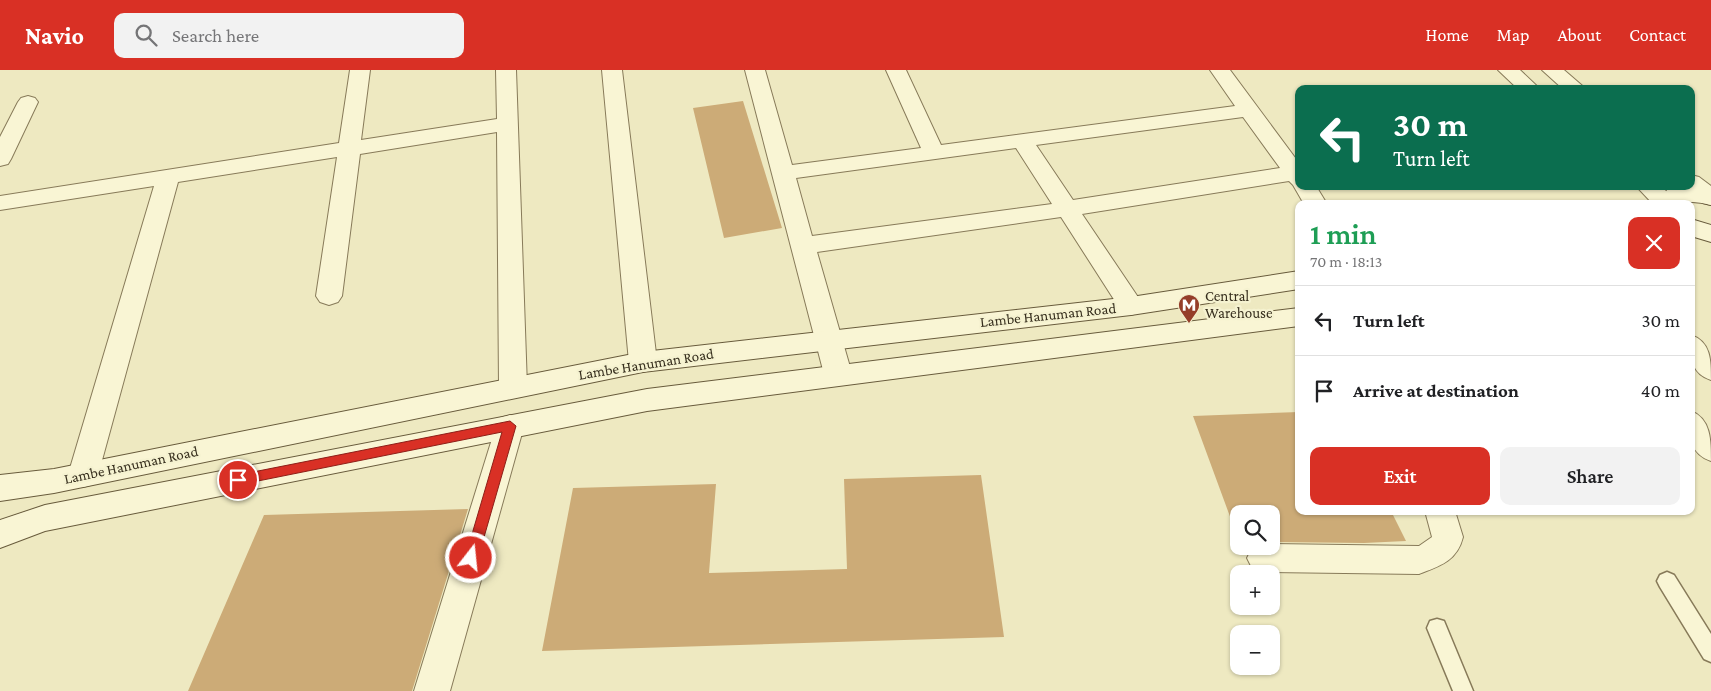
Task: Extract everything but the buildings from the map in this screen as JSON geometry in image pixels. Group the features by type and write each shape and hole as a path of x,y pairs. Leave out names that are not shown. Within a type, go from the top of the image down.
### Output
{"street":[{"path":"329,296 360,70"},
{"path":"506,70 513,387"},
{"path":"612,70 647,400"},
{"path":"755,70 802,246 830,339 838,374"},
{"path":"896,70 934,153"},
{"path":"1220,70 1295,173"},
{"path":"1508,70 1525,85"},
{"path":"1552,70 1571,85"},
{"path":"0,159 28,102"},
{"path":"783,173 1249,110"},
{"path":"0,203 507,124"},
{"path":"1022,141 1131,306"},
{"path":"84,475 168,177"},
{"path":"802,246 1295,179"},
{"path":"1695,185 1711,198"},
{"path":"1652,190 1663,200"},
{"path":"1671,200 1674,196 1681,194 1711,198"},
{"path":"1695,228 1711,234"},
{"path":"1695,239 1711,234"},
{"name":"Lambe Hanuman Road","path":"0,488 84,475 643,362 830,339 1131,306 1295,281"},
{"path":"0,534 45,518 647,400 838,374 1295,317"},
{"path":"1695,350 1711,370"},
{"path":"432,691 510,426"},
{"path":"1695,427 1711,448"},
{"path":"1264,558 1419,560 1440,552 1448,541 1446,523 1442,515"}],"lane":[{"path":"1667,581 1711,652"},
{"path":"1437,628 1463,691"}],"place":[{"name":"Central Warehouse","path":"1189,324"}],"route":[{"path":"238,480 510,426 471,558"}]}
